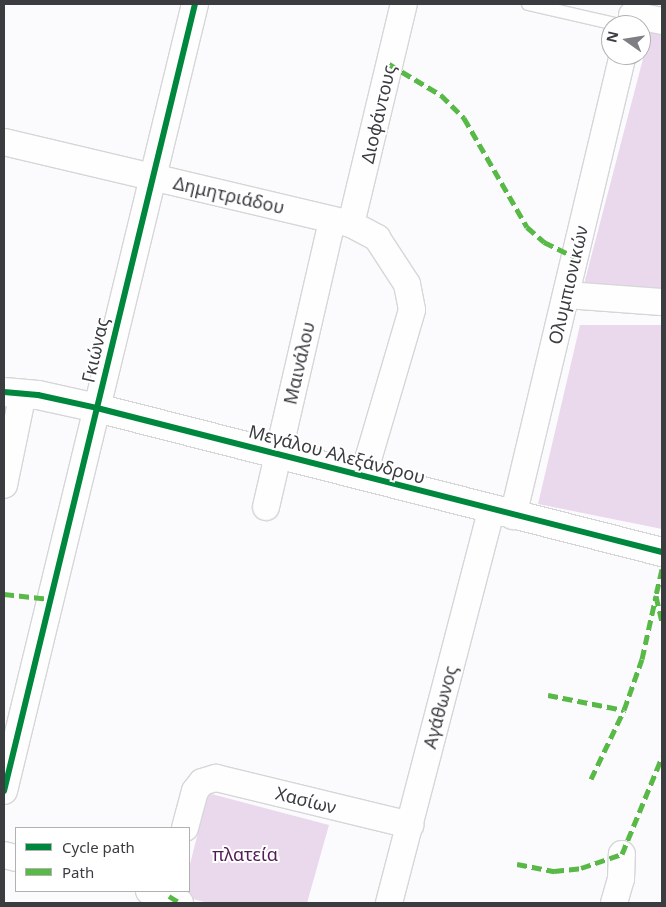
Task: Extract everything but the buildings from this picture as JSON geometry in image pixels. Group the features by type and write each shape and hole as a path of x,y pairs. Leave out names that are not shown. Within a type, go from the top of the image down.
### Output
{"street":[{"name":"Γκιώνας","path":"4,792 195,4"},
{"name":"Διοφάντους","path":"342,222 404,4"},
{"name":"Ολυμπιονικών","path":"502,513 566,295 621,65"},
{"name":"Δημητριάδου","path":"4,142 342,222 383,244 407,284 412,303 406,338 382,404 363,476"},
{"name":"Μαινάλου","path":"266,507 278,454 342,222"},
{"path":"566,295 662,302"},
{"path":"4,485 14,393"},
{"name":"Μεγάλου Αλεξάνδρου","path":"14,393 97,408 502,513 662,552"},
{"name":"Αγάθωνος","path":"389,903 410,825 502,513"},
{"name":"Χασίων","path":"185,827 195,791 202,782 216,778 410,825"},
{"path":"614,903 621,879 622,854"}],"lane":[{"path":"528,4 613,15"}],"green space":[{"path":"651,32 662,34 662,289 584,284 641,65 651,65"},
{"path":"580,325 662,325 662,529 538,504"},
{"name":"πλατεία","path":"208,793 329,825 307,903 208,903 182,896 183,892 190,892 190,864"}],"marked path":[{"path":"389,64 441,95 464,118 527,227 544,242 575,257"},
{"path":"662,569 656,596 662,623"},
{"path":"4,594 50,599"},
{"path":"591,779 624,710 642,659 656,596"},
{"path":"548,695 624,710"},
{"path":"517,864 554,871 581,868 622,854 662,757"},
{"path":"169,896 180,903"}],"cycle path":[{"path":"4,791 195,4"},
{"path":"4,392 38,395 97,408 662,552"}]}
